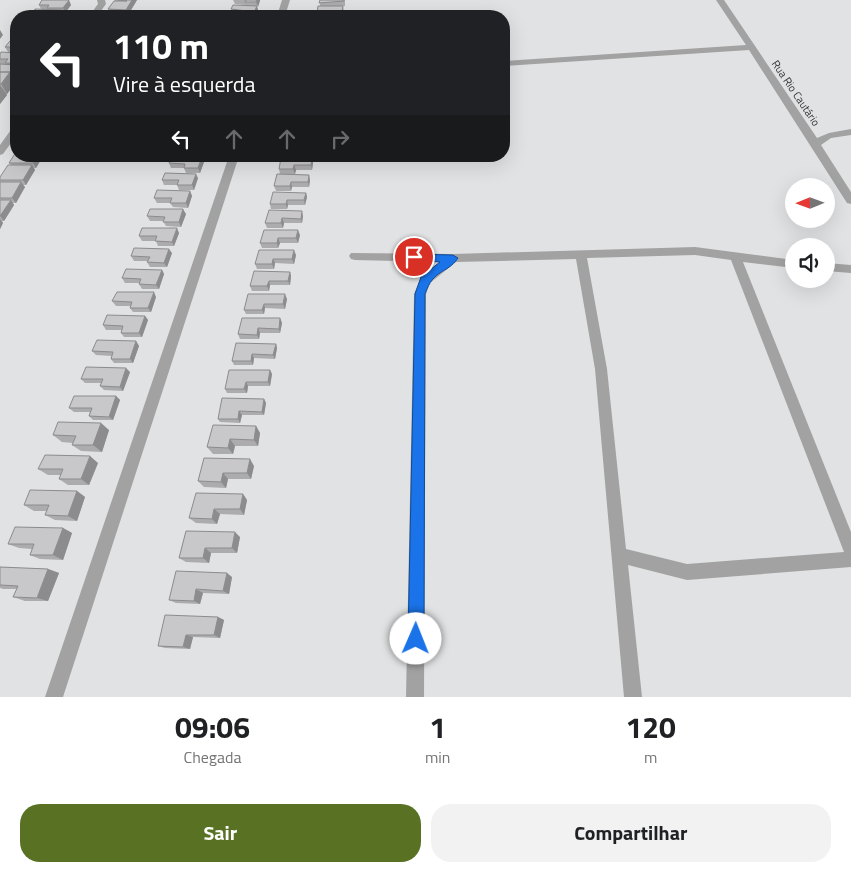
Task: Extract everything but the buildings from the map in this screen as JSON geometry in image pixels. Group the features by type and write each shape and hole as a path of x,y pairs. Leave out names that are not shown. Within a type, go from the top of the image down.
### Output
{"street":[{"name":"Rua Rio Cautário","path":"720,0 851,200"},
{"path":"510,64 752,47"},
{"path":"816,144 822,138 851,132"},
{"path":"0,152 10,138"},
{"path":"54,697 232,162"},
{"path":"355,256 453,258 696,251 736,258 785,263"},
{"path":"581,254 600,369 633,697"},
{"path":"415,697 420,294 425,280 453,258"},
{"path":"736,258 851,551"},
{"path":"835,268 851,269"},
{"path":"618,555 688,572 851,559"}],"route":[{"path":"414,257 453,258 425,280 420,294 416,639"}]}
